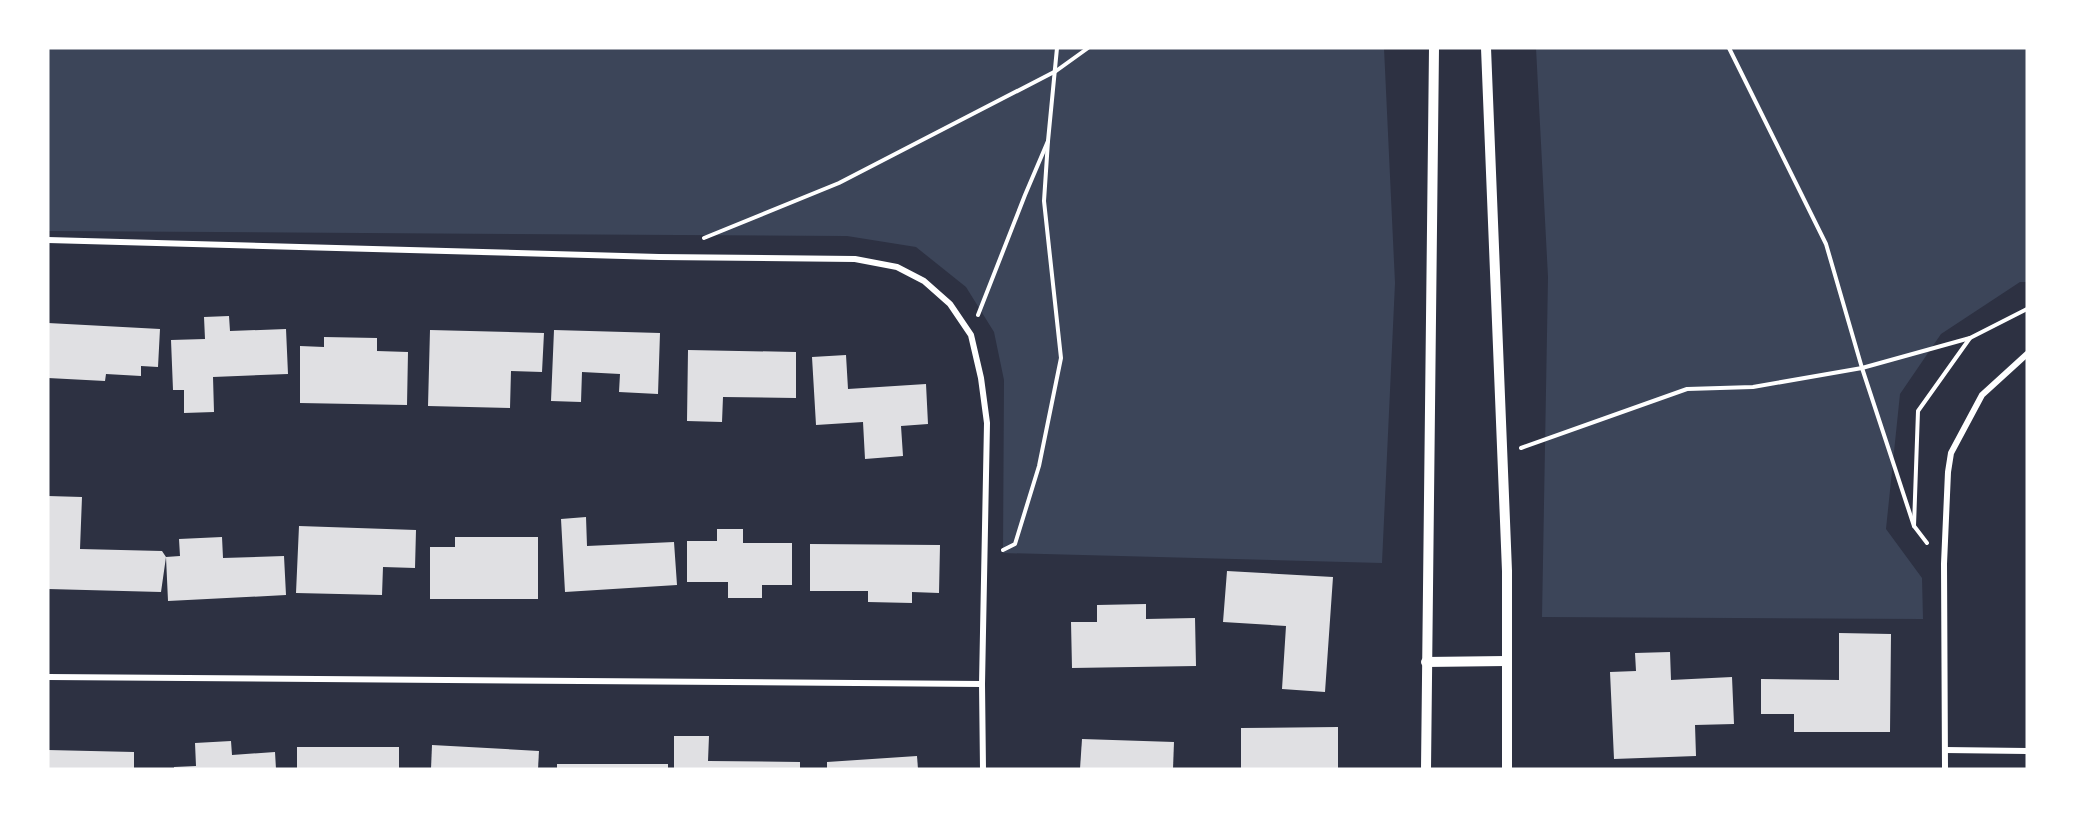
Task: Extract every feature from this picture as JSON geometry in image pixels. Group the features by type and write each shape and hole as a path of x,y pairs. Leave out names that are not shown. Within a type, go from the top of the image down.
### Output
{"street":[{"path":"1426,769 1434,48"},
{"path":"1486,48 1507,571 1507,769"},
{"path":"48,240 855,259 897,267 924,281 950,304 971,335 981,378 987,423 982,684 983,769"},
{"path":"1945,769 1944,564 1951,453 1982,395 2027,354"},
{"path":"1426,662 1506,661"},
{"path":"48,677 982,684"},
{"path":"1945,750 2027,751"}],"path":[{"path":"986,557 1015,544 1039,466 1061,358 1044,201 1057,48"},
{"path":"701,239 838,183 1056,71 1088,48"},
{"path":"1729,48 1826,244 1862,368 1914,526"},
{"path":"971,335 1048,141"},
{"path":"1503,455 1687,389 1753,387 1862,368 1970,338"}],"shaded area":[{"path":"48,48 1384,48 1395,283 1382,563 1003,553 1004,380 994,332 966,287 916,247 847,236 48,231"},
{"path":"1536,48 2027,48 2027,282 2020,282 1941,334 1900,394 1886,529 1922,578 1923,619 1542,617 1548,277"}],"building":[{"path":"229,316 230,331 286,329 288,374 213,377 214,412 184,413 184,390 173,390 171,340 205,339 204,317"},
{"path":"48,323 160,329 158,367 141,366 141,376 106,374 105,381 48,378"},
{"path":"430,330 544,333 542,372 511,371 510,408 428,406"},
{"path":"554,330 660,333 658,394 619,392 620,374 582,372 581,402 551,401"},
{"path":"324,337 377,338 377,351 408,352 407,405 300,403 300,346 324,347"},
{"path":"688,350 796,352 796,398 723,397 722,422 687,421"},
{"path":"846,355 848,389 926,384 928,424 901,426 903,456 865,459 863,422 816,425 812,357"},
{"path":"48,496 82,497 80,549 162,551 166,557 161,592 48,589"},
{"path":"586,517 587,546 674,542 677,585 565,592 561,519"},
{"path":"299,526 416,530 415,568 383,567 382,595 296,593"},
{"path":"717,529 743,529 743,543 792,543 792,585 762,585 762,598 728,598 728,582 687,582 687,541 717,541"},
{"path":"222,537 223,558 284,556 286,595 168,601 166,557 180,556 179,539"},
{"path":"455,537 538,537 538,599 430,599 430,547 455,547"},
{"path":"810,544 940,545 939,593 912,592 912,603 868,602 868,591 810,591"},
{"path":"1227,571 1333,577 1325,692 1282,689 1286,626 1223,622"},
{"path":"1146,604 1146,619 1195,618 1196,666 1072,668 1071,622 1097,622 1097,605"},
{"path":"1839,633 1891,634 1890,732 1794,732 1794,714 1761,714 1761,679 1839,680"},
{"path":"1670,652 1671,680 1732,677 1734,724 1695,725 1696,756 1614,759 1610,672 1636,671 1635,653"},
{"path":"1338,727 1338,769 1241,769 1241,728"},
{"path":"674,736 709,736 708,761 800,762 800,769 674,769"},
{"path":"1082,739 1174,742 1173,769 1080,769"},
{"path":"231,741 232,755 275,752 276,769 174,769 174,767 196,766 195,743"},
{"path":"432,745 539,751 538,769 431,769"},
{"path":"297,747 399,747 399,769 297,769"},
{"path":"48,750 134,752 134,769 48,769"},
{"path":"917,756 918,769 827,769 827,762"},
{"path":"557,764 668,764 668,769 557,769"}]}
